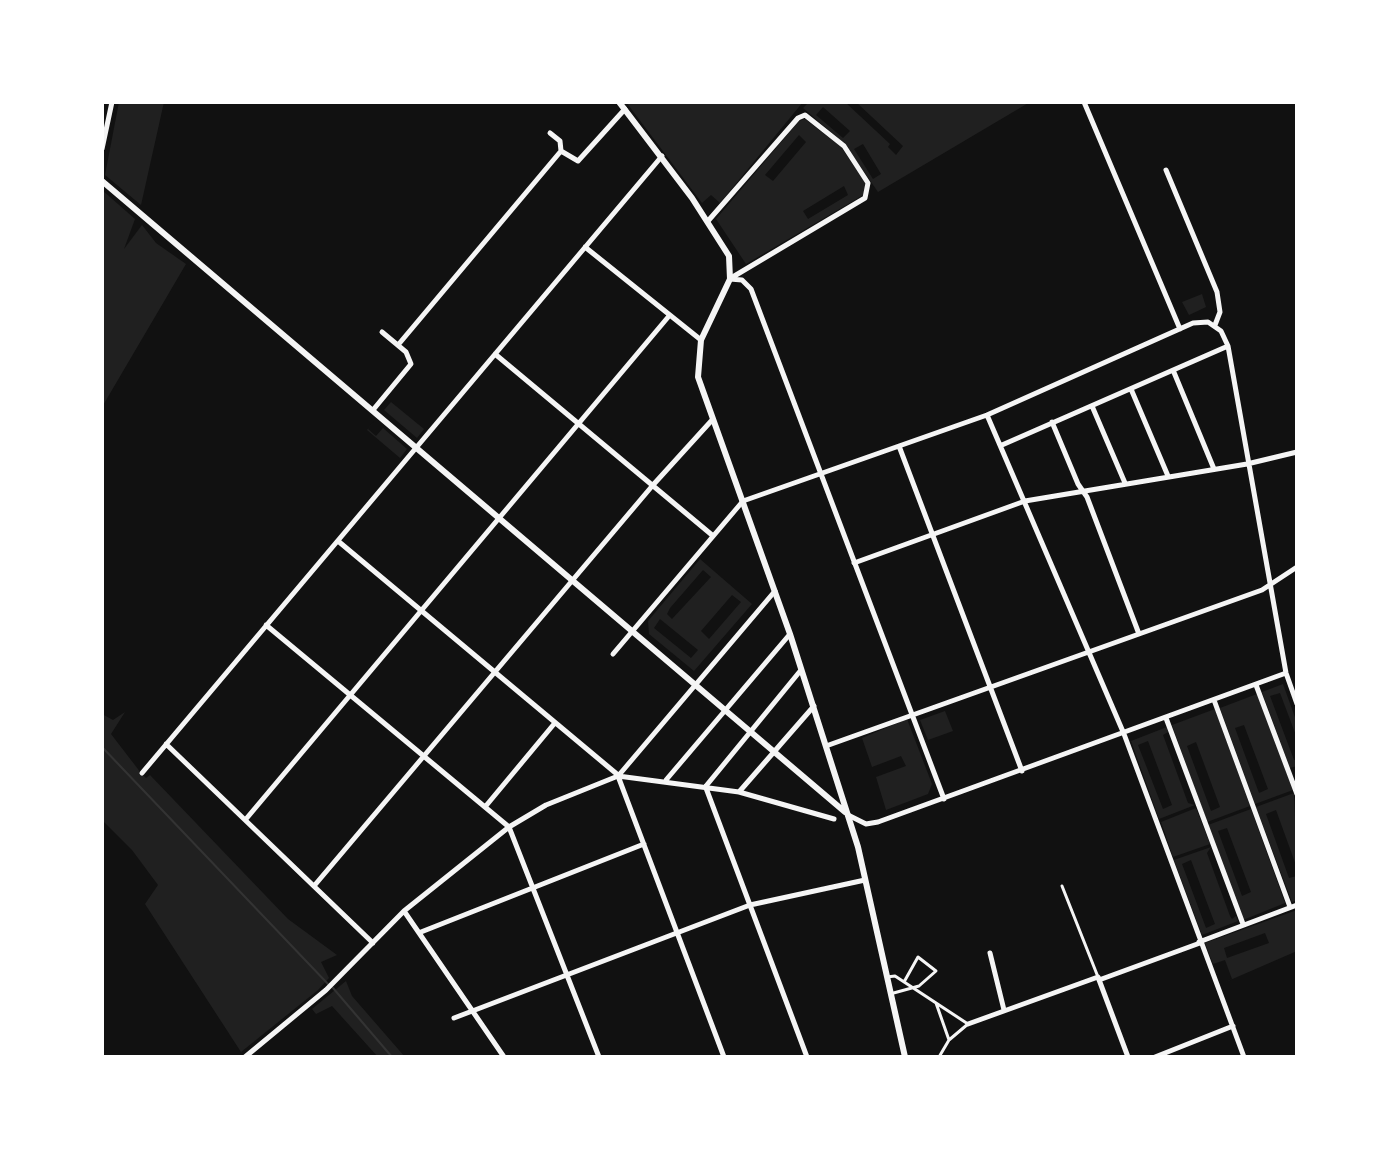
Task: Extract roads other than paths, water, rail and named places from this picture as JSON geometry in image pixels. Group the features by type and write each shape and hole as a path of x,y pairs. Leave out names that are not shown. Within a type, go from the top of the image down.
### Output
{"street":[{"path":"102,149 112,102"},
{"path":"619,102 662,156 729,256 730,279 701,340 697,370 814,706 865,880 905,1057"},
{"path":"1084,102 1180,329"},
{"path":"561,151 574,161 581,159 625,109"},
{"path":"708,221 798,118 805,115 844,146 868,183 865,198 730,279"},
{"path":"398,345 561,151 560,141 550,133"},
{"path":"142,773 662,156"},
{"path":"1166,170 1217,292 1220,312 1215,325"},
{"path":"102,181 860,823 872,824 944,799 1286,673"},
{"path":"585,247 701,340"},
{"path":"730,279 742,280 751,289 944,799"},
{"path":"246,819 669,316"},
{"path":"613,654 743,501 987,415 1200,322 1215,325 1228,346 1286,673 1297,704"},
{"path":"373,410 411,364 411,358 382,332"},
{"path":"1002,445 1228,346"},
{"path":"495,354 712,535"},
{"path":"1173,370 1214,469"},
{"path":"1131,389 1168,476"},
{"path":"1092,406 1125,483"},
{"path":"987,415 1124,734 1244,1057"},
{"path":"314,886 653,485 713,419"},
{"path":"1052,422 1139,634"},
{"path":"899,446 1022,771"},
{"path":"854,563 1025,501 1247,464 1297,452"},
{"path":"338,541 618,776 724,1057"},
{"path":"826,746 1270,585 1297,567"},
{"path":"245,1057 326,990 404,911 509,827 546,805 618,776 776,591"},
{"path":"266,625 509,827 599,1057"},
{"path":"666,781 790,634"},
{"path":"706,787 802,669"},
{"path":"1256,685 1297,794"},
{"path":"939,1057 949,1040 968,1024 1294,906 1214,700"},
{"path":"739,792 814,706"},
{"path":"1166,718 1243,924"},
{"path":"485,807 554,724"},
{"path":"166,744 373,943"},
{"path":"618,776 739,792 834,819"},
{"path":"706,787 807,1057"},
{"path":"421,932 644,844"},
{"path":"454,1018 750,905 865,880"},
{"path":"1062,886 1128,1057"},
{"path":"404,911 504,1057"},
{"path":"990,953 1004,1010"},
{"path":"890,994 913,989 936,971 920,957 904,982"},
{"path":"887,977 895,976 968,1024"},
{"path":"936,1003 949,1040"},
{"path":"1155,1057 1233,1026"}],"waterway":[{"path":"102,747 328,984"},
{"path":"333,988 392,1057"}]}
